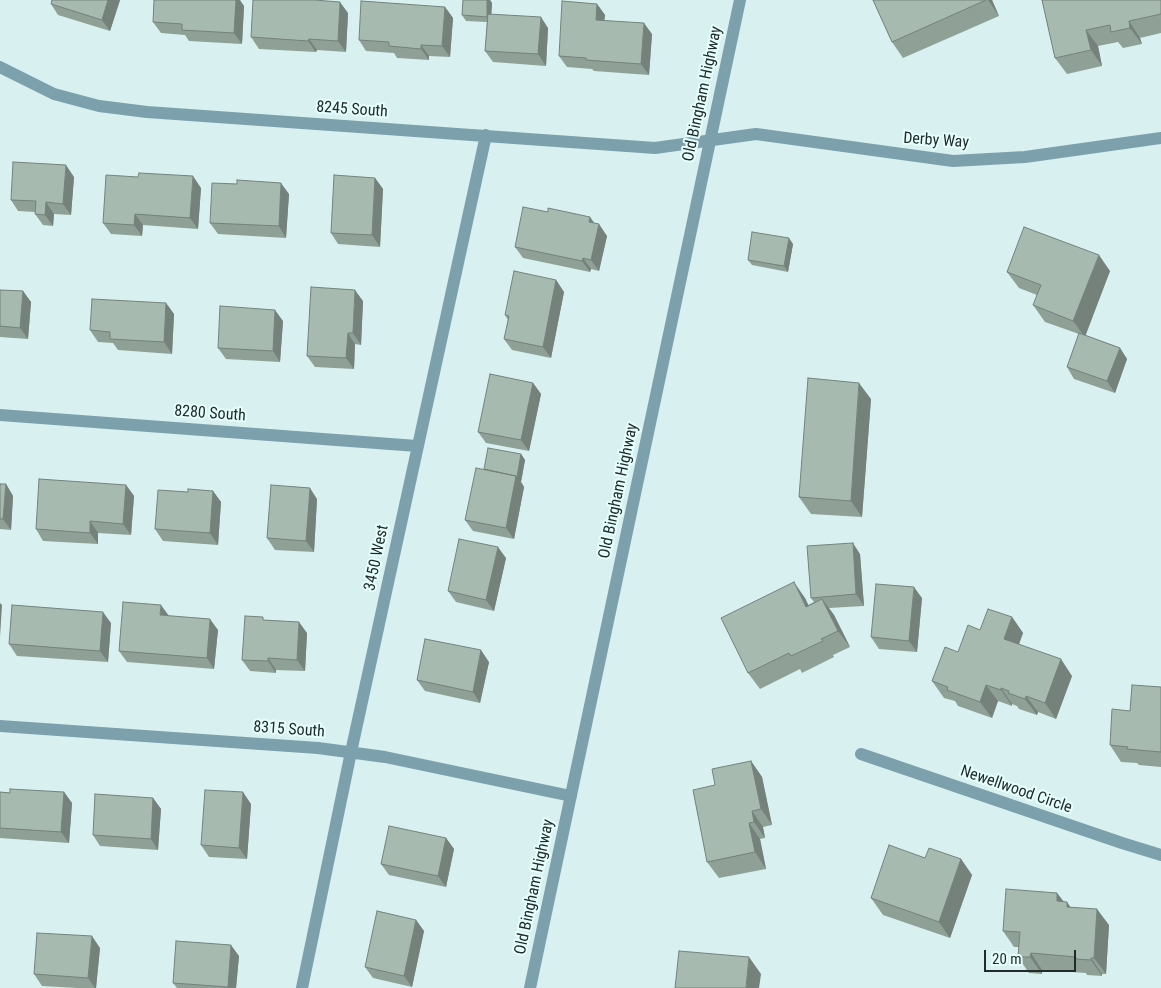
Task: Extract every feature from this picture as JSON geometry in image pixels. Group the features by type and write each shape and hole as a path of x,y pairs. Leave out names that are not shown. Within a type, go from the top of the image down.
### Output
{"street":[{"name":"Old Bingham Highway","path":"530,988 740,0"},
{"name":"8245 South","path":"0,67 54,94 99,106 147,112 655,148 709,141"},
{"name":"Derby Way","path":"709,141 756,134 953,161 1025,157 1161,138"},
{"name":"3450 West","path":"302,988 417,446 486,135"},
{"name":"8280 South","path":"0,415 417,446"},
{"name":"8315 South","path":"0,726 318,748 351,752 385,757 571,796"},
{"name":"Newellwood Circle","path":"861,754 1161,855"}],"building":[{"path":"52,0 108,0 102,20 51,4"},
{"path":"154,0 236,0 234,33 182,30 182,24 153,22"},
{"path":"253,0 340,2 338,41 251,37"},
{"path":"463,0 487,0 487,17 462,15"},
{"path":"873,0 986,0 892,42"},
{"path":"1042,0 1161,0 1161,14 1129,21 1130,28 1111,32 1110,25 1086,30 1091,50 1055,58"},
{"path":"361,1 445,7 442,46 421,45 421,49 389,46 389,42 359,40"},
{"path":"562,1 597,4 596,20 644,23 641,64 559,56"},
{"path":"488,14 541,17 538,54 485,51"},
{"path":"13,162 66,165 63,204 46,202 45,215 35,214 36,201 11,200"},
{"path":"139,173 193,176 190,218 135,214 134,225 103,223 106,175 138,177"},
{"path":"334,175 375,178 372,235 331,233"},
{"path":"237,180 281,183 279,226 210,223 212,183 237,184"},
{"path":"523,207 548,212 548,208 590,217 589,222 599,224 591,260 583,258 582,261 515,247"},
{"path":"1024,227 1099,255 1073,321 1033,305 1041,285 1007,272"},
{"path":"752,232 789,238 784,266 748,260"},
{"path":"514,271 556,280 543,347 504,339 509,316 505,315"},
{"path":"311,287 355,290 353,333 348,333 346,358 307,356"},
{"path":"0,290 23,291 20,328 0,326"},
{"path":"92,299 166,303 164,342 110,339 110,332 90,330"},
{"path":"220,306 275,310 273,351 218,348"},
{"path":"1079,333 1120,348 1107,381 1067,367"},
{"path":"490,374 533,383 521,440 478,432"},
{"path":"808,378 859,383 851,501 799,497"},
{"path":"488,448 521,454 517,477 484,469"},
{"path":"476,468 516,476 506,528 465,520"},
{"path":"39,479 126,485 123,524 90,521 90,533 36,529"},
{"path":"0,484 6,484 3,519 0,519"},
{"path":"271,485 310,488 306,541 267,538"},
{"path":"188,489 213,491 210,533 155,529 158,490 188,492"},
{"path":"459,539 498,547 486,600 448,591"},
{"path":"853,543 856,594 811,598 807,546"},
{"path":"794,582 806,607 822,599 838,631 821,639 823,641 791,656 789,653 748,673 721,618"},
{"path":"876,584 914,587 909,641 871,637"},
{"path":"123,602 161,605 160,615 210,619 207,658 119,651"},
{"path":"12,605 103,612 100,651 9,644"},
{"path":"988,609 1012,617 1004,639 1061,659 1045,703 1026,696 1025,699 1008,693 1009,691 1001,688 1001,690 986,685 980,702 947,690 948,687 932,681 945,647 958,652 968,625 980,630"},
{"path":"245,616 263,617 263,620 299,622 297,660 268,658 268,661 242,660"},
{"path":"425,639 481,650 473,692 417,680"},
{"path":"1132,685 1161,687 1161,752 1127,749 1128,747 1110,745 1112,709 1130,711"},
{"path":"751,761 761,809 752,811 754,822 749,823 755,852 707,862 693,790 715,785 712,769"},
{"path":"10,789 64,792 61,832 0,828 0,792 10,793"},
{"path":"205,790 243,792 239,848 201,845"},
{"path":"95,794 153,798 151,839 93,835"},
{"path":"389,826 446,838 438,876 381,864"},
{"path":"889,845 925,858 929,848 961,859 939,922 871,898"},
{"path":"1006,889 1057,893 1057,901 1067,902 1067,907 1097,909 1094,958 1091,958 1091,960 1076,959 1076,957 1031,953 1030,957 1018,957 1020,932 1003,931"},
{"path":"377,911 416,920 404,976 365,967"},
{"path":"37,933 92,936 88,978 34,974"},
{"path":"176,941 231,945 228,987 173,983"},
{"path":"679,951 749,957 746,988 675,988"}]}
